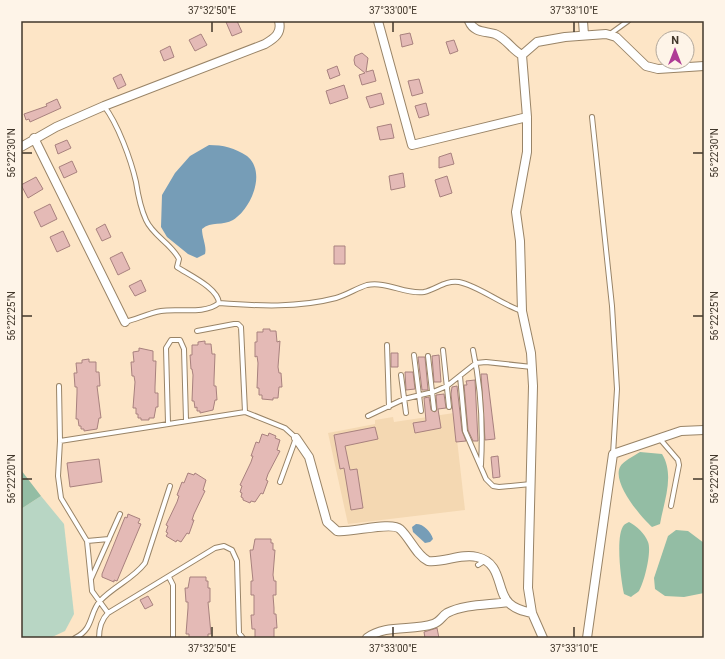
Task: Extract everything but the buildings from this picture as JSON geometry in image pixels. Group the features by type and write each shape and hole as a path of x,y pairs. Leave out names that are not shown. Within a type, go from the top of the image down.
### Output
{"street":[{"path":"21,147 34,138 104,106 265,44 276,38 281,28 279,21"},
{"path":"378,21 412,145 527,117"},
{"path":"469,21 471,26 477,30 496,34 508,42 518,53 522,55"},
{"path":"584,21 584,35"},
{"path":"522,55 537,42 584,35 610,34 646,66 658,69 704,66"},
{"path":"522,55 527,117 527,152 516,212 520,241 522,311 532,367 528,588 532,612 543,638"},
{"path":"34,138 125,322"},
{"path":"587,638 613,454 681,432 704,430"},
{"path":"296,438 309,457 327,522 337,532 392,525 400,529 428,561 435,562 471,556 486,560 494,568 508,602 519,610 532,612"},
{"path":"367,638 382,631 432,625 440,621 446,613 508,602"}],"lane":[{"path":"610,34 628,21"},
{"path":"104,106 116,124 136,180 138,198 147,222 152,230 175,251 179,259 176,267 214,291 219,303"},
{"path":"592,117 612,306 617,389 613,454"},
{"path":"125,322 160,311 191,310 215,306 219,303 260,306 307,304 337,298 367,286 379,285 413,292 424,292 444,283 459,282 522,311"},
{"path":"197,331 234,324 238,324 241,327 245,412"},
{"path":"168,423 166,348 171,340 180,340 184,349 186,420"},
{"path":"387,345 389,407"},
{"path":"443,350 449,407"},
{"path":"473,350 476,363 482,443 481,467"},
{"path":"414,355 421,411"},
{"path":"428,356 434,409"},
{"path":"368,416 404,399 433,392 447,386 476,363 486,362 532,367"},
{"path":"401,375 406,413"},
{"path":"460,376 465,432 486,479 493,486 499,487 531,484"},
{"path":"59,386 60,441 58,476 61,498 87,541 92,591 108,613"},
{"path":"60,441 186,420 245,412 285,428 296,438 280,482"},
{"path":"660,438 678,460 679,465 672,506"},
{"path":"75,638 83,634 90,624 99,602 138,572 145,563 170,486"},
{"path":"91,579 120,514"},
{"path":"87,541 109,539"},
{"path":"99,638 99,630 103,617 108,613 215,548 224,546 232,550 237,561 239,634 243,638"},
{"path":"478,565 486,560"},
{"path":"169,576 173,585 174,638"}],"shaded area":[{"path":"454,413 465,510 348,524 328,433 375,424 375,420 393,417 394,422"}],"green space":[{"path":"640,452 662,454 668,471 666,497 660,524 652,527 635,508 620,482 619,474 621,465"},
{"path":"21,470 41,496 21,509"},
{"path":"41,496 64,524 74,614 65,631 50,638 21,638 21,509"},
{"path":"629,522 643,533 647,539 649,547 647,567 643,581 639,591 631,597 624,594 621,579 619,548 621,530 624,525"},
{"path":"676,530 688,531 704,543 704,593 684,597 665,596 655,589 654,578 668,536"}],"water":[{"path":"209,145 229,148 247,156 253,163 256,171 256,180 251,199 240,215 229,222 209,225 202,229 205,254 197,258 188,254 167,237 161,227 162,195 175,173 190,156"},
{"path":"416,524 422,525 429,531 433,539 430,542 425,543 413,532 412,527"}]}
